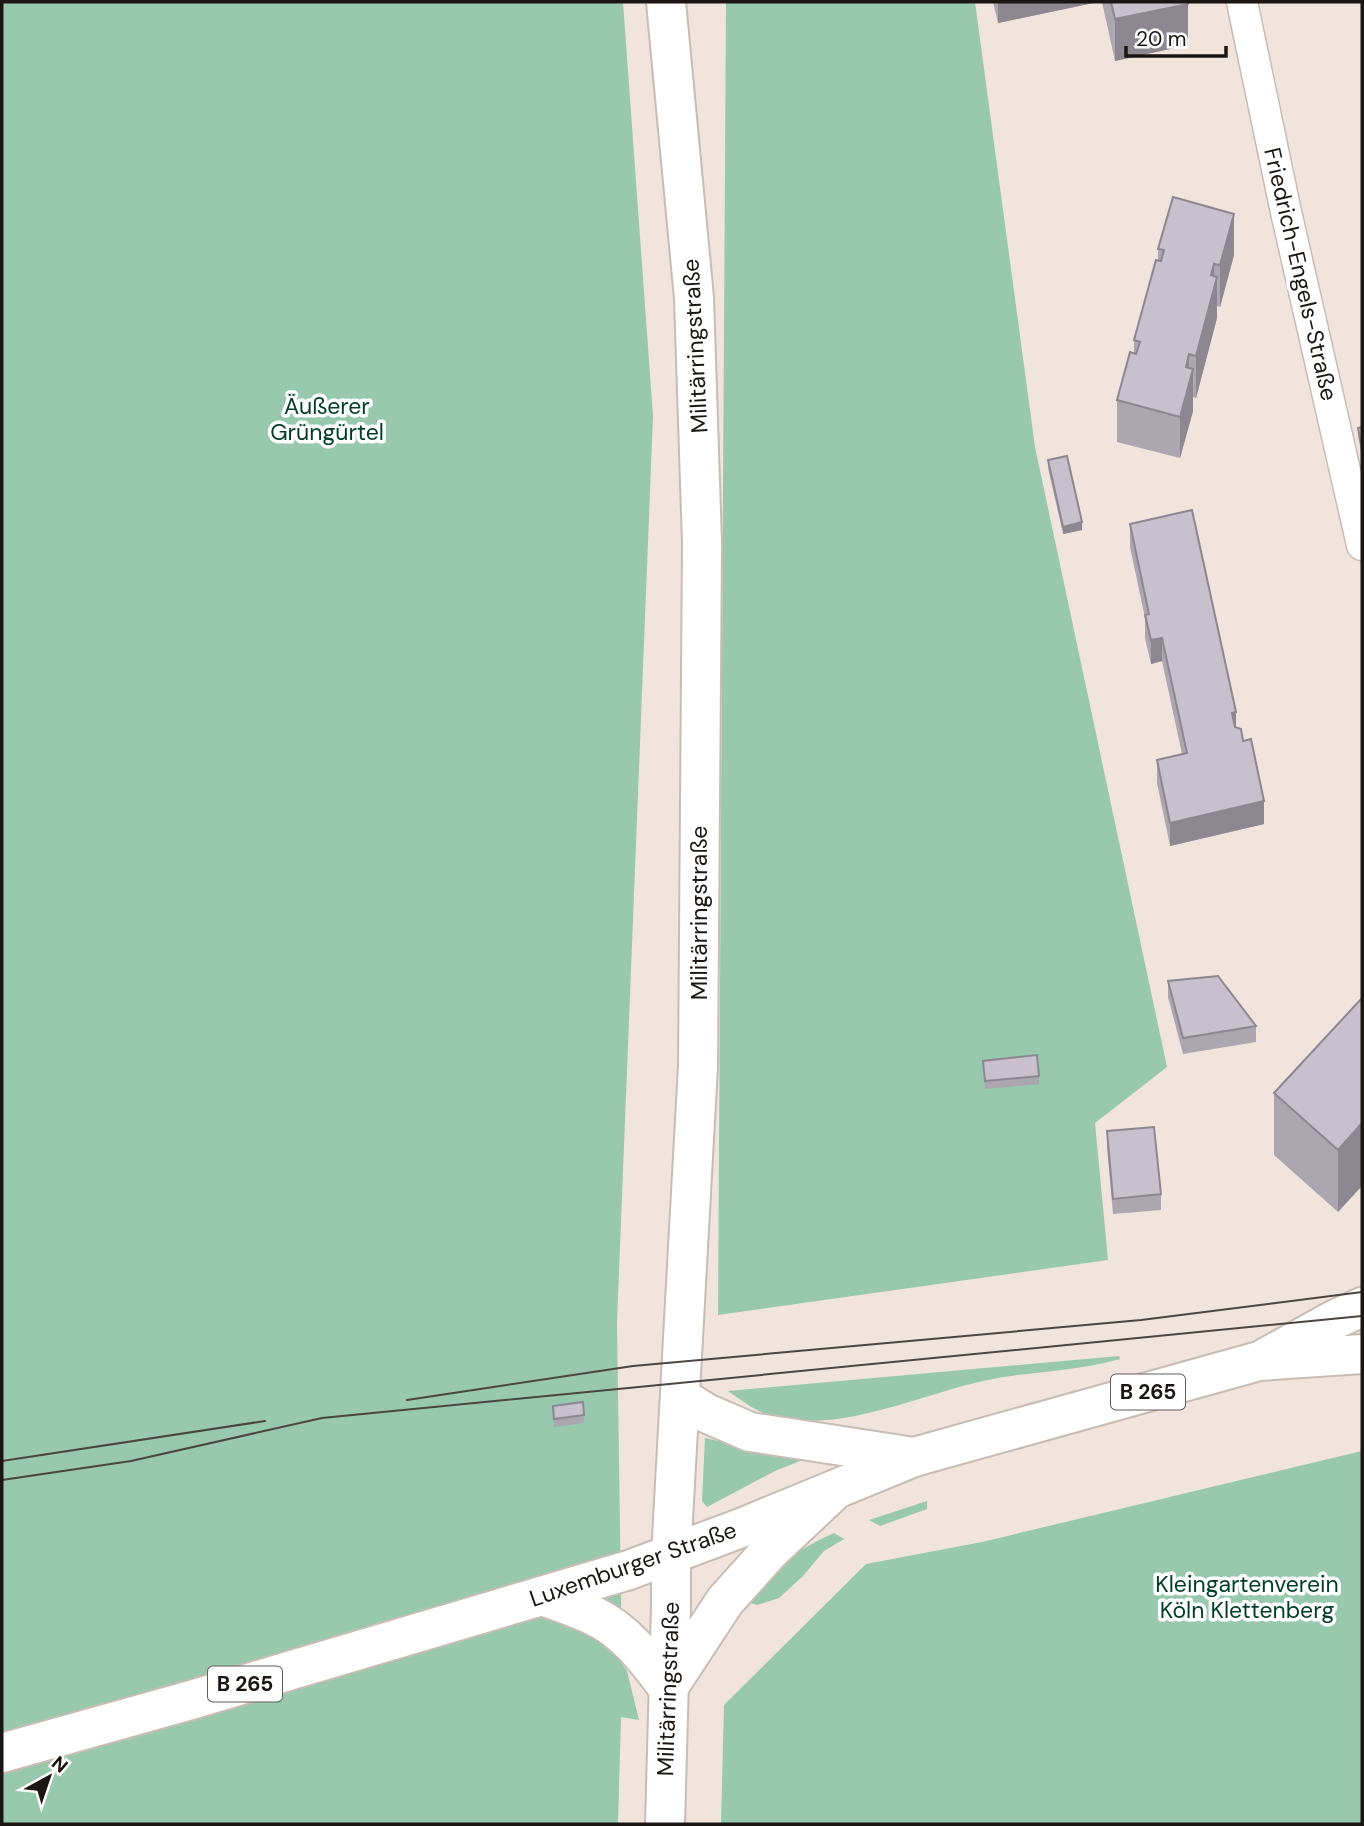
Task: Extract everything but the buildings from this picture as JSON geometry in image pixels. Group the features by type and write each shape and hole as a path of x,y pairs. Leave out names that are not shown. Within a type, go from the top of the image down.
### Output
{"main road":[{"name":"Militärringstraße","path":"664,1824 671,1556 698,1066 702,543 694,298 666,2"},
{"name":"Luxemburger Straße","path":"1259,1361 1362,1307"},
{"name":"Luxemburger Straße","path":"2,1753 191,1700 671,1556 914,1457 1259,1361 1362,1354"},
{"path":"680,1397 706,1413 750,1432 914,1457"},
{"path":"542,1596 596,1617 618,1632 645,1657 668,1688 725,1601 769,1552 838,1486"}],"street":[{"name":"Friedrich-Engels-Straße","path":"1242,2 1286,212 1362,545"}],"green space":[{"name":"Äußerer Grüngürtel","path":"2,2 623,2 653,416 617,1322 622,1664 627,1671 639,1720 621,1717 618,1824 2,1824"},
{"path":"726,2 975,2 1035,447 1167,1067 1095,1123 1108,1260 718,1315"},
{"path":"1119,1356 1120,1359 1086,1367 983,1381 838,1419 809,1421 781,1418 755,1409 728,1391"},
{"path":"705,1438 755,1449 825,1451 775,1471 707,1507 702,1501"},
{"name":"Kleingartenverein Köln Klettenberg","path":"1362,1451 1362,1824 721,1824 724,1705 866,1564 982,1542"},
{"path":"927,1501 927,1509 880,1526 869,1520"},
{"path":"834,1533 844,1539 824,1551 803,1576 779,1598 757,1605 740,1600 784,1562"}],"tram line":[{"path":"407,1400 633,1366 1141,1320 1362,1292"},
{"path":"2,1480 131,1461 322,1418 1362,1316"},
{"path":"2,1461 265,1421"}]}
